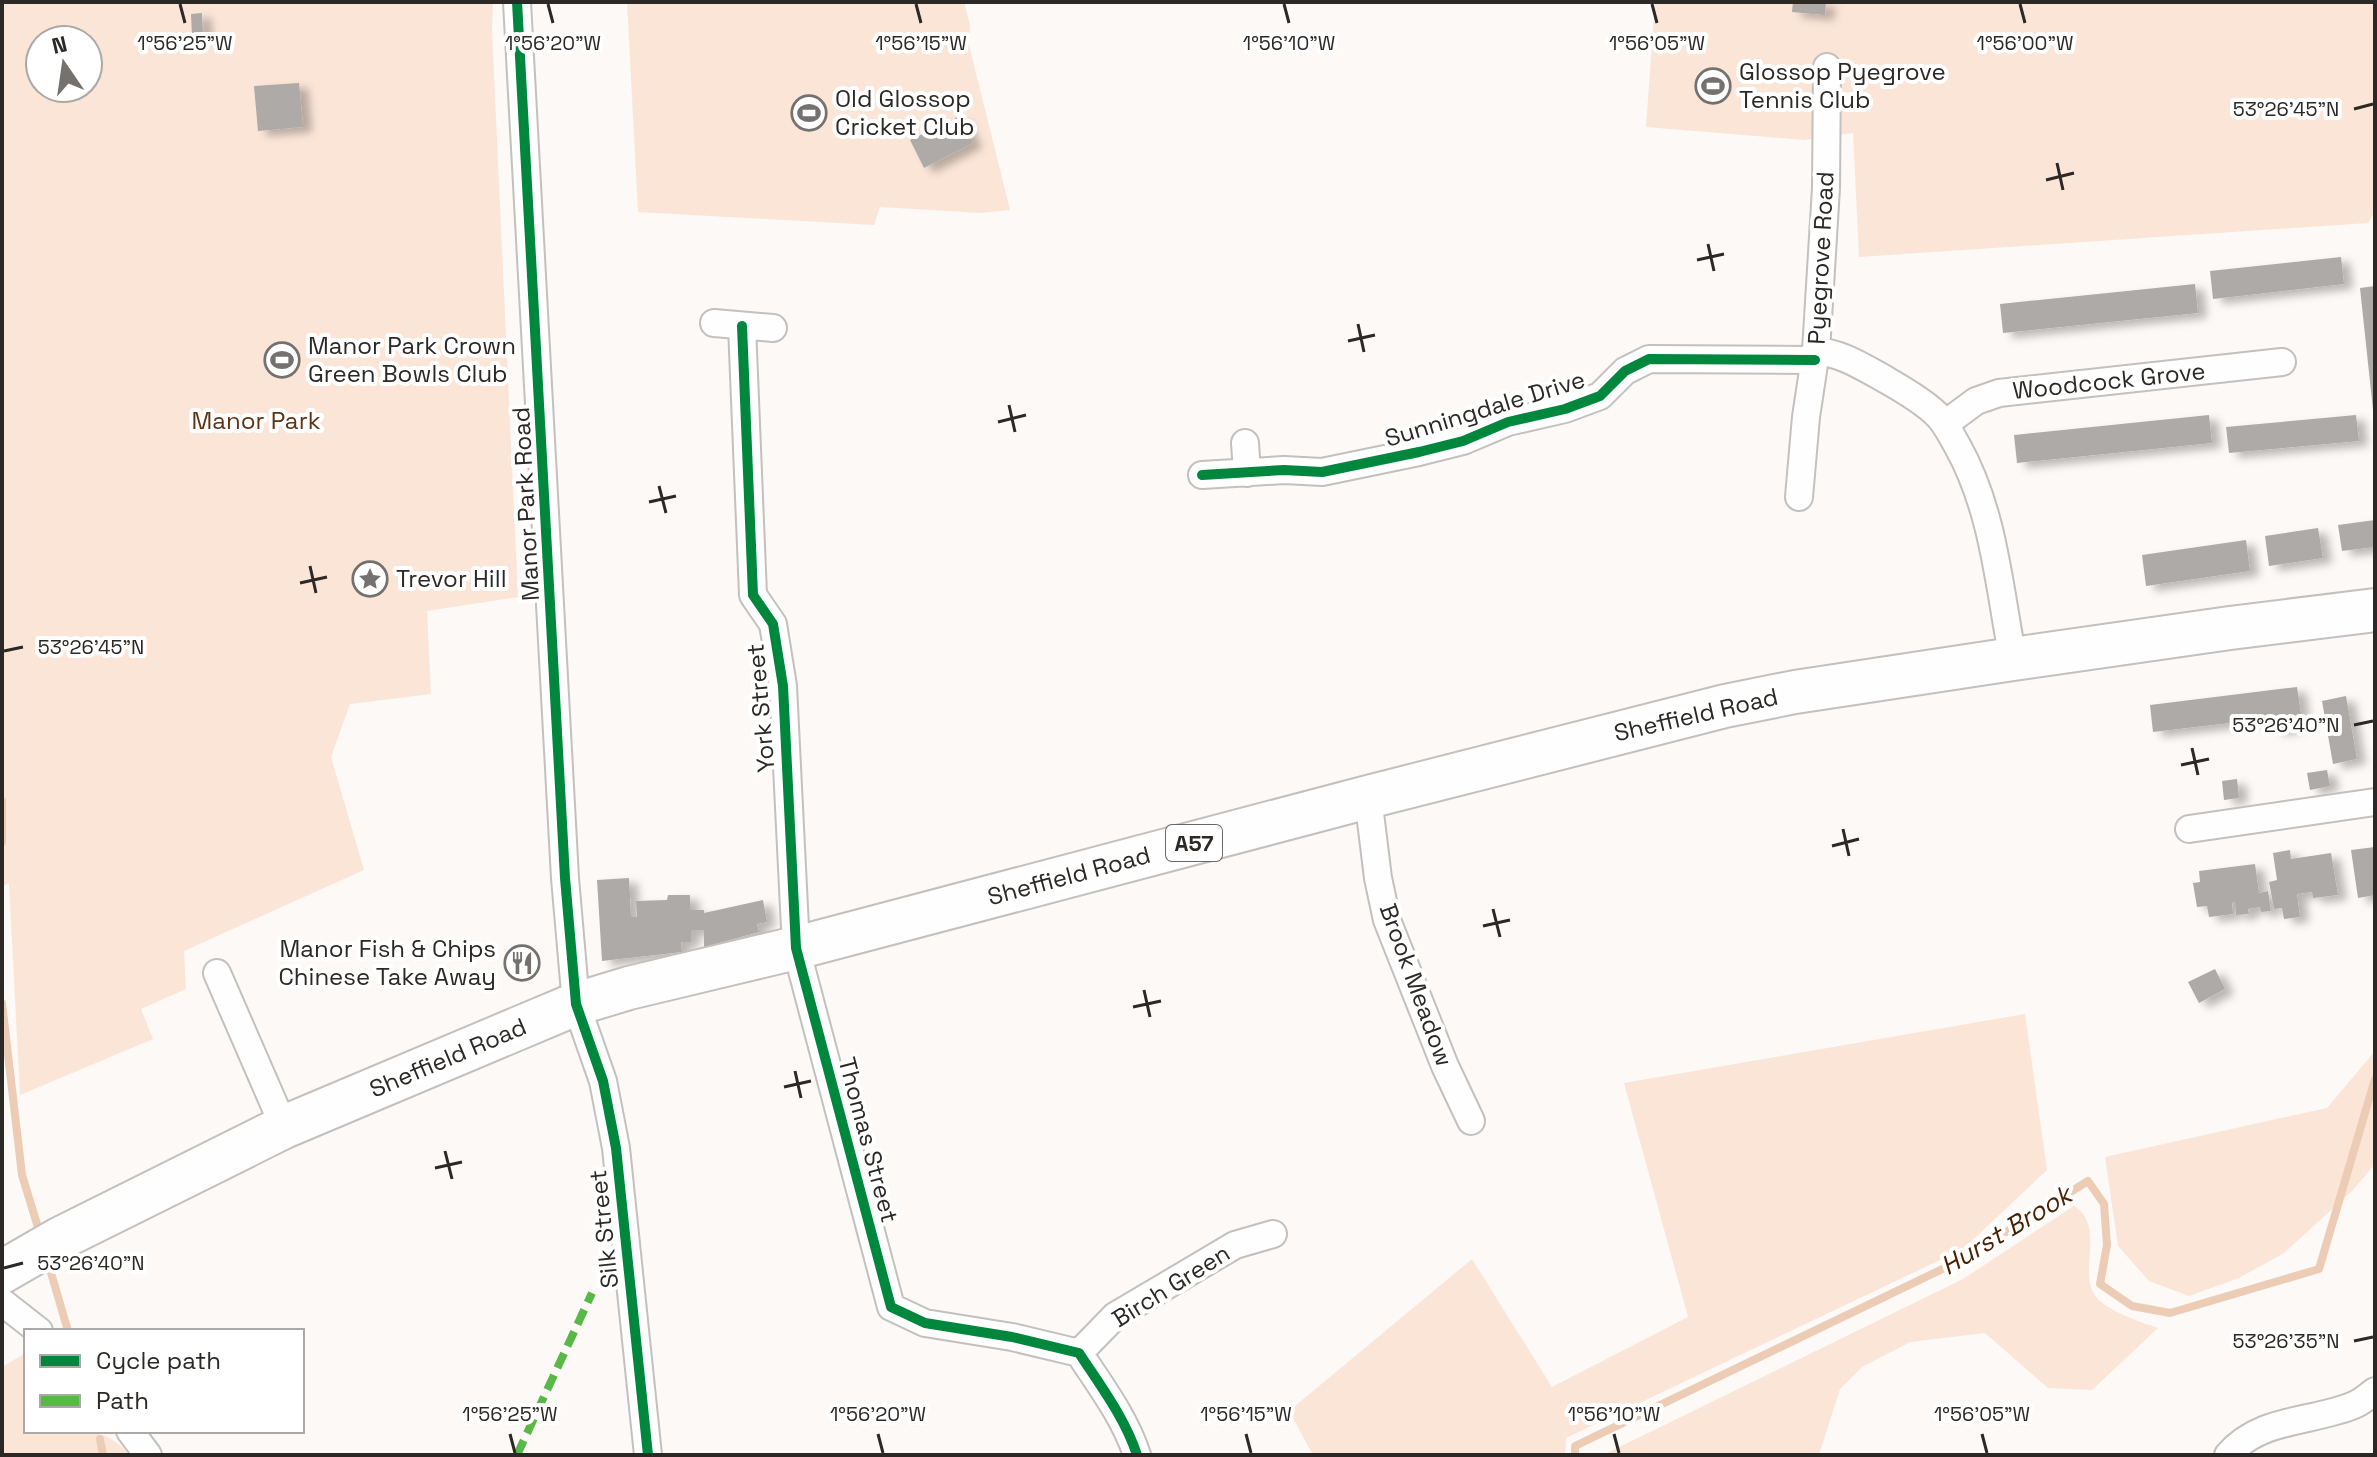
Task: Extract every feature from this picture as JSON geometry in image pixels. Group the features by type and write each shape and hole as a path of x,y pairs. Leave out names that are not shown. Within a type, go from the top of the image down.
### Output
{"main road":[{"name":"Sheffield Road","path":"31,1255 284,1127 576,1004 629,988 796,948 1725,706 1795,692 2013,659 2375,610"}],"street":[{"name":"Manor Park Road","path":"517,2 565,878 576,1004"},
{"name":"Pyegrove Road","path":"1799,497 1806,417 1816,355 1826,188 1827,67"},
{"path":"714,323 773,328"},
{"name":"York Street","path":"742,326 753,595 773,624 783,686 796,948"},
{"path":"1816,355 1836,353 1898,387 1935,412 1945,424 1971,469 1995,548 2013,659"},
{"name":"Sunningdale Drive","path":"1202,475 1284,470 1322,472 1463,441 1508,422 1565,409 1600,396 1625,371 1649,359 1816,355"},
{"name":"Woodcock Grove","path":"1945,424 1976,401 1999,393 2282,362"},
{"path":"1245,443 1247,473"},
{"name":"Brook Meadow","path":"1368,797 1378,878 1387,920 1439,1053 1471,1121"},
{"path":"2189,829 2375,802"},
{"name":"Thomas Street","path":"796,948 891,1307 925,1323 1012,1337 1079,1353"},
{"path":"217,973 284,1127"},
{"name":"Silk Street","path":"576,1004 603,1081 616,1148 648,1455"},
{"name":"Birch Green","path":"1079,1353 1115,1316 1235,1245 1273,1234"},
{"path":"2,1302 36,1329"},
{"path":"1079,1353 1106,1393 1137,1455"},
{"path":"2228,1455 2260,1429 2356,1405 2375,1391"},
{"path":"132,1433 148,1455"}],"green space":[{"name":"Manor Park","path":"2,2 493,2 518,597 427,611 431,694 350,704 331,757 364,870 184,951 186,989 141,1009 153,1039 20,1095 9,883 2,887"},
{"name":"Old Glossop Cricket Club","path":"627,2 964,2 970,25 969,45 1010,210 981,213 880,207 874,225 638,212"},
{"path":"1655,2 2375,2 2375,211 2368,223 1859,257 1853,133 1804,140 1646,127"},
{"path":"2025,1014 2047,1170 1963,1249 1566,1438 1565,1455 1313,1455 1289,1411 1472,1259 1552,1387 1688,1317 1624,1083"},
{"path":"2375,1051 2375,1164 2353,1190 2284,1253 2239,1278 2189,1296 2149,1281 2118,1246 2105,1157 2327,1108"},
{"path":"2074,1206 2084,1215 2089,1226 2089,1277 2097,1298 2117,1312 2158,1328 2092,1390 2048,1388 1985,1333 1910,1342 1862,1367 1840,1389 1819,1455 1603,1455 1963,1279"},
{"path":"24,1354 24,1433 96,1433 119,1444 129,1455 2,1455 2,1367"}],"building":[{"path":"1793,2 1826,2 1825,15 1792,12"},
{"path":"202,13 203,35 192,36 191,14"},
{"path":"299,83 303,127 258,131 254,86"},
{"path":"960,116 973,143 924,168 910,140"},
{"path":"2341,257 2344,284 2213,299 2210,271"},
{"path":"2195,284 2198,313 2003,333 2000,304"},
{"path":"2375,286 2375,410 2373,410 2360,288"},
{"path":"2209,415 2212,443 2017,463 2014,435"},
{"path":"2356,415 2359,441 2229,453 2226,427"},
{"path":"2375,520 2375,547 2342,551 2338,525"},
{"path":"2318,528 2323,558 2269,566 2265,536"},
{"path":"2246,540 2250,571 2146,586 2142,555"},
{"path":"2297,687 2301,714 2290,716 2292,728 2273,730 2272,718 2153,732 2150,705"},
{"path":"2346,696 2357,759 2333,764 2322,701"},
{"path":"2327,770 2330,786 2310,790 2307,773"},
{"path":"2237,779 2239,798 2224,800 2222,781"},
{"path":"2375,847 2375,895 2358,898 2351,850"},
{"path":"2290,850 2291,859 2331,853 2338,895 2313,898 2312,892 2297,894 2300,917 2284,919 2282,908 2274,909 2269,882 2277,880 2273,853"},
{"path":"2255,864 2259,893 2268,891 2271,911 2261,912 2260,907 2248,909 2249,914 2236,915 2235,902 2232,903 2233,914 2209,917 2207,906 2197,907 2193,883 2200,882 2199,871"},
{"path":"629,878 631,917 637,917 636,901 667,900 668,895 690,895 690,910 704,910 704,913 763,900 767,922 757,924 759,932 704,947 704,930 691,930 691,942 681,942 682,952 602,961 597,880"},
{"path":"2215,969 2225,989 2199,1003 2188,982"}],"waterway":[{"path":"2,801 2,842"},
{"path":"2,1003 22,1175 40,1234"},
{"name":"Hurst Brook","path":"1575,1455 1575,1446 1959,1261 2088,1181 2104,1204 2107,1245 2100,1284 2132,1306 2170,1313 2319,1269 2375,1079"},
{"path":"47,1259 67,1329"},
{"path":"100,1439 103,1455"}],"marked path":[{"path":"517,1455 592,1293"}],"cycle path":[{"path":"517,2 565,878 576,1004 603,1081 616,1148 648,1455"},
{"path":"742,326 753,595 773,624 783,686 796,948 891,1307 925,1323 1012,1337 1079,1353 1119,1415 1137,1455"},
{"path":"1202,475 1284,470 1322,472 1463,441 1508,422 1565,409 1600,396 1625,371 1649,359 1815,360"}],"place":[{"name":"Glossop Pyegrove Tennis Club","path":"1713,86"},
{"name":"Old Glossop Cricket Club","path":"809,113"},
{"name":"Manor Park Crown Green Bowls Club","path":"282,360"},
{"name":"Trevor Hill","path":"370,579"},
{"name":"Manor Fish & Chips Chinese Take Away","path":"522,963"}]}
